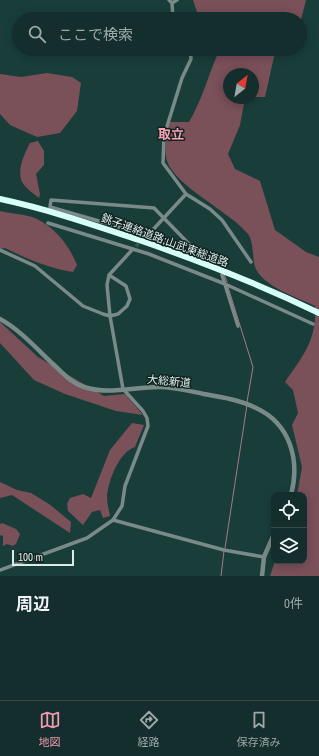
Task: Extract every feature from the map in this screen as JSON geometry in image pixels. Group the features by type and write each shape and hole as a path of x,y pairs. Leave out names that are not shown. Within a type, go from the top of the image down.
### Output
{"highway":[{"name":"銚子連絡道路;山武東総道路","path":"0,199 100,227 166,249 319,313"}],"street":[{"path":"172,12 170,1 177,0"},
{"path":"191,56 182,78 177,99 168,119 164,136 162,156 168,171 186,194 210,209 222,220 251,262"},
{"path":"148,235 186,194"},
{"path":"190,245 165,240 50,207 51,200 154,208 190,245 211,262"},
{"path":"48,223 132,250 225,284 313,324"},
{"path":"0,250 35,266 83,306 110,316 118,314 127,306 130,299 126,286 109,275"},
{"path":"0,570 87,538 113,520 122,506 125,486 148,426 147,418 143,411 123,389 110,316 107,285 109,275 132,250"},
{"path":"223,273 238,326"},
{"name":"大総新道","path":"0,319 20,333 76,384 99,391 142,387 175,389 235,400 257,408 273,419 289,441 294,457 296,473 292,492"},
{"path":"113,520 224,550 264,558"},
{"path":"262,576 264,558 271,541"}],"shaded area":[{"path":"193,0 306,0 303,12 197,12"},
{"path":"217,56 274,56 265,97 259,97 259,68 223,68 223,104 244,104 240,125 228,154 235,169 260,181 275,230 306,252 319,257 319,576 270,576 274,564 307,564 307,492 298,492 302,467 292,425 298,413 293,390 285,382 308,347 314,329 315,306 281,291 265,280 255,267 252,245 248,234 228,216 180,180 172,170 167,161 165,151 170,122 189,122 194,114"},
{"path":"47,73 72,77 81,83 77,111 60,133 37,137 10,125 0,114 0,74 21,77"},
{"path":"38,141 44,151 44,165 36,174 40,194 39,198 24,185 20,175 21,164 30,143"},
{"path":"0,211 33,217 44,223 56,233 66,244 74,258 77,265 73,272 38,263 5,248 0,249"},
{"path":"0,322 38,357 104,396 125,394 143,415 116,411 65,394 34,380 0,343"},
{"path":"132,423 144,425 135,447 129,450 119,461 112,475 107,497 110,516 103,518 100,510 92,512 83,525 68,511 67,504 70,498 83,494 91,498 110,450"},
{"path":"0,482 17,490 31,493 49,504 71,522 70,533 12,495 0,498"},
{"path":"2,523 16,529 20,534 16,544 13,546 7,544 3,546 3,536 0,535 0,524"}],"waterway":[{"path":"224,274 227,282"},
{"path":"228,287 253,367 247,402"},
{"path":"225,548 247,405"},
{"path":"221,576 224,551"}],"tunnel":[{"path":"132,250 148,235"}],"district":[{"name":"取立","path":"171,134"}]}
